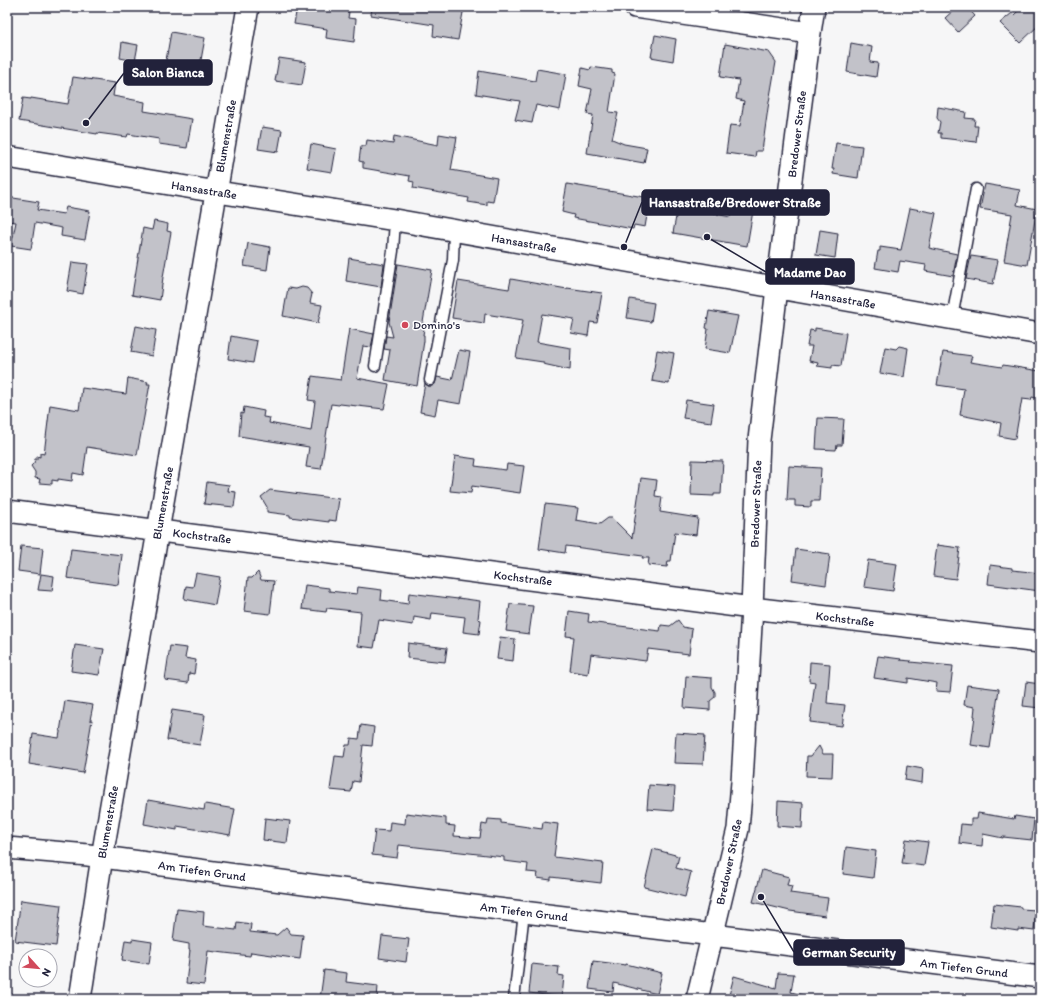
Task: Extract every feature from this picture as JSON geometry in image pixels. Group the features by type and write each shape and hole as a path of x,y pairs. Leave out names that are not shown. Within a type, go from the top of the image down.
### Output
{"street":[{"name":"Blumenstraße","path":"80,999 102,857 248,7"},
{"path":"635,7 810,33"},
{"name":"Bredower Straße","path":"697,999 738,829 752,608 759,440 777,288 814,7"},
{"name":"Hansastraße","path":"7,157 395,220 1040,334"},
{"name":"Kochstraße","path":"7,511 752,608 1040,642"},
{"name":"Am Tiefen Grund","path":"7,848 102,857 408,898 1040,977"}],"lane":[{"path":"952,318 976,189"},
{"path":"376,366 393,251 395,220"},
{"path":"430,380 453,260 454,231"},
{"path":"514,999 524,912"}],"building":[{"path":"297,7 320,7 349,12 348,18 356,19 354,42 326,38 327,29 294,24"},
{"path":"372,7 464,7 458,40 433,36 434,25 371,15"},
{"path":"957,7 967,7 975,16 958,32 945,18"},
{"path":"1022,7 1040,7 1040,24 1020,43 1000,23 1012,13 1014,15"},
{"path":"171,32 205,38 199,71 165,66"},
{"path":"655,35 676,39 673,61 651,57"},
{"path":"122,42 138,45 135,61 120,58"},
{"path":"851,43 872,47 870,62 878,63 876,77 847,72"},
{"path":"725,44 769,52 776,62 762,151 756,151 755,157 726,153 730,125 740,126 744,101 736,99 739,80 720,77"},
{"path":"279,58 306,62 302,85 275,81"},
{"path":"591,67 612,70 612,73 615,74 609,112 618,113 612,139 624,144 647,148 644,163 587,153 593,115 587,114 592,89 579,86 582,68 590,70"},
{"path":"537,69 566,74 560,110 536,105 532,123 515,120 520,101 476,94 479,71 535,81"},
{"path":"73,77 115,83 113,96 145,102 144,111 192,119 187,148 159,144 159,139 128,134 127,137 97,134 19,121 23,98 68,104"},
{"path":"938,107 966,112 965,118 975,119 974,126 978,126 976,142 941,138 941,133 938,133 940,122 937,118"},
{"path":"262,127 282,130 278,152 258,149"},
{"path":"439,134 457,137 451,170 497,178 493,202 487,201 487,205 468,202 469,198 413,188 414,182 409,181 410,176 363,168 363,162 359,161 361,146 366,146 367,140 393,144 394,136 438,145"},
{"path":"836,143 862,146 858,178 833,174 834,169 832,169"},
{"path":"311,144 336,149 332,172 307,168"},
{"path":"567,184 650,198 645,227 634,225 633,229 573,218 574,215 562,212"},
{"path":"985,184 1020,190 1017,205 1037,209 1027,265 1004,261 1012,214 980,209"},
{"path":"736,195 755,199 747,246 673,233 678,206 730,217 731,211 733,211"},
{"path":"7,197 39,202 37,210 64,214 66,207 90,211 85,240 61,236 62,228 35,223 31,249 11,246 16,222 7,221"},
{"path":"910,208 936,213 929,248 957,254 953,276 925,271 926,265 900,261 898,272 875,268 880,247 901,250"},
{"path":"154,221 168,224 167,231 171,232 160,300 132,295 143,228 152,230"},
{"path":"820,230 838,233 835,258 816,255"},
{"path":"248,243 270,247 267,270 244,266"},
{"path":"971,256 998,260 993,284 966,279"},
{"path":"349,258 384,264 381,287 346,281"},
{"path":"72,262 88,264 83,294 67,291"},
{"name":"Domino's","path":"398,264 432,270 422,328 424,329 424,341 417,386 385,380 390,350 384,349 386,336 393,337 389,322"},
{"path":"511,279 567,289 602,293 597,323 590,322 588,336 571,333 574,319 542,314 537,342 571,348 570,370 543,364 543,362 516,358 523,320 485,314 484,323 452,318 458,281 509,289"},
{"path":"302,287 307,288 312,294 310,303 322,305 318,323 283,316 288,288 296,289"},
{"path":"630,299 654,303 651,322 627,318"},
{"path":"709,311 738,316 730,353 705,349 708,329 706,328"},
{"path":"136,326 156,330 152,356 131,352"},
{"path":"815,328 846,333 841,366 832,365 832,368 817,366 818,363 809,361 812,346 807,346 810,330 815,331"},
{"path":"349,329 374,334 371,347 363,346 357,378 389,384 384,409 331,404 321,469 306,467 309,447 239,436 241,413 243,414 244,407 264,411 263,417 270,418 269,423 311,431 315,401 308,400 312,376 341,380"},
{"path":"231,336 257,341 253,363 228,359"},
{"path":"899,346 908,348 904,377 880,373 885,347 896,349"},
{"path":"459,350 470,352 461,404 438,400 435,415 420,412 425,383 428,386 432,386 435,384 437,377 452,380"},
{"path":"657,350 674,353 669,384 652,381"},
{"path":"943,352 972,356 970,362 1002,367 1003,365 1040,371 1040,399 1032,397 1031,400 1022,399 1015,439 999,436 1001,423 960,415 964,389 937,385"},
{"path":"128,378 148,382 147,384 150,384 137,455 87,447 83,475 73,473 72,481 58,479 58,481 52,480 52,484 39,483 40,479 35,478 35,472 31,466 35,459 37,459 37,456 40,457 40,453 44,454 50,405 79,410 82,388 126,394"},
{"path":"686,400 714,404 711,422 683,418"},
{"path":"818,418 844,419 842,445 837,445 836,450 816,449"},
{"path":"455,456 476,459 475,466 506,470 507,464 524,466 520,493 472,486 471,493 450,491"},
{"path":"692,460 723,461 721,494 714,494 714,496 691,495"},
{"path":"789,466 821,468 819,501 811,501 811,507 795,506 795,500 787,500"},
{"path":"641,478 657,480 655,496 662,497 660,512 698,518 696,535 675,532 671,561 668,561 667,567 648,565 649,558 642,558 643,556 566,546 565,553 539,549 545,504 578,508 576,520 600,524 608,518 612,518 632,538"},
{"path":"207,482 229,485 228,491 236,492 234,507 204,504"},
{"path":"270,490 339,499 336,521 329,520 329,522 290,517 290,515 267,512 267,507 261,497"},
{"path":"937,545 960,548 956,579 933,576"},
{"path":"21,546 43,548 40,574 18,571"},
{"path":"71,549 122,555 118,585 67,578"},
{"path":"796,549 830,554 826,585 792,580"},
{"path":"868,560 897,564 893,591 864,587"},
{"path":"990,565 1012,568 1012,570 1040,573 1040,591 988,584"},
{"path":"258,572 261,580 274,581 270,614 244,611 248,578 252,578"},
{"path":"196,573 220,577 215,605 184,599 186,586 193,587"},
{"path":"41,574 54,576 52,591 38,590"},
{"path":"305,585 329,588 329,591 357,594 358,587 382,590 381,600 408,604 409,593 480,601 478,619 481,620 479,634 463,632 465,617 432,613 431,620 414,617 413,625 379,620 374,648 358,646 361,612 327,608 326,612 302,609"},
{"path":"510,604 533,606 529,634 506,631"},
{"path":"569,611 589,614 588,622 660,631 661,625 670,626 678,620 683,627 692,629 689,654 648,649 646,661 591,654 588,674 570,671 574,637 566,636"},
{"path":"500,637 515,639 513,661 497,659"},
{"path":"408,643 447,648 445,662 407,658"},
{"path":"75,645 104,649 99,675 71,671"},
{"path":"170,646 187,648 185,658 196,660 194,674 189,673 188,683 165,680"},
{"path":"878,656 911,661 910,662 953,666 950,692 936,691 937,683 908,678 908,683 874,678"},
{"path":"810,662 830,664 827,703 845,705 842,726 810,722 815,682 809,681"},
{"path":"686,676 712,678 712,687 715,692 715,697 710,701 710,710 684,708"},
{"path":"1026,682 1040,684 1040,708 1023,706"},
{"path":"967,685 999,689 990,748 971,745 975,707 964,705"},
{"path":"65,701 93,705 83,773 29,764 33,734 59,738"},
{"path":"172,710 205,715 200,745 167,740"},
{"path":"361,725 374,727 372,746 363,745 359,782 353,781 351,792 330,790 335,756 344,757 346,745 350,745 351,738 359,739"},
{"path":"676,733 705,735 703,764 674,763"},
{"path":"819,746 823,754 833,754 832,777 806,776 807,756 811,756"},
{"path":"907,766 923,769 922,783 905,780"},
{"path":"649,785 675,787 673,811 647,809"},
{"path":"148,800 204,810 205,804 235,809 230,835 177,826 177,830 144,824"},
{"path":"778,801 803,803 802,828 777,826"},
{"path":"406,813 446,818 446,825 455,826 454,836 480,838 482,824 487,825 488,819 501,820 501,823 542,829 543,822 558,824 554,857 603,863 601,883 551,877 551,880 537,878 538,873 527,872 528,864 504,861 504,857 399,845 397,858 372,855 375,830 389,831 390,822 405,824"},
{"path":"978,813 1014,819 1015,816 1034,819 1032,840 1003,838 983,834 982,846 959,843 961,824 971,825 971,819 977,819"},
{"path":"265,818 290,821 287,843 263,840"},
{"path":"906,839 928,842 924,866 902,863"},
{"path":"846,847 876,851 873,878 843,874"},
{"path":"653,849 679,856 676,868 691,872 685,897 644,887"},
{"path":"762,870 789,877 787,885 792,886 790,893 828,898 825,916 790,911 753,902"},
{"path":"21,900 61,905 56,946 15,941"},
{"path":"994,904 1036,910 1034,931 1018,929 1018,931 991,927"},
{"path":"177,909 204,912 203,926 236,930 237,922 251,924 250,932 277,935 286,927 291,934 303,935 300,959 251,952 250,956 208,951 204,985 186,983 190,950 189,944 173,941"},
{"path":"382,936 409,939 406,962 379,958"},
{"path":"132,939 152,942 149,964 122,960 125,940 132,941"},
{"path":"593,961 626,964 662,973 657,994 614,983 613,992 589,989"},
{"path":"532,964 559,967 558,975 564,976 562,997 529,993"},
{"path":"324,970 347,973 346,982 378,986 377,999 320,999"},
{"path":"778,973 794,974 791,992 802,995 801,999 728,999 734,976 776,988"}],"place":[{"name":"Salon Bianca","path":"86,123"},
{"name":"Madame Dao","path":"707,237"},
{"name":"Hansastraße/Bredower Straße","path":"624,247"},
{"name":"Domino's","path":"405,325"},
{"name":"German Security","path":"761,897"}]}
